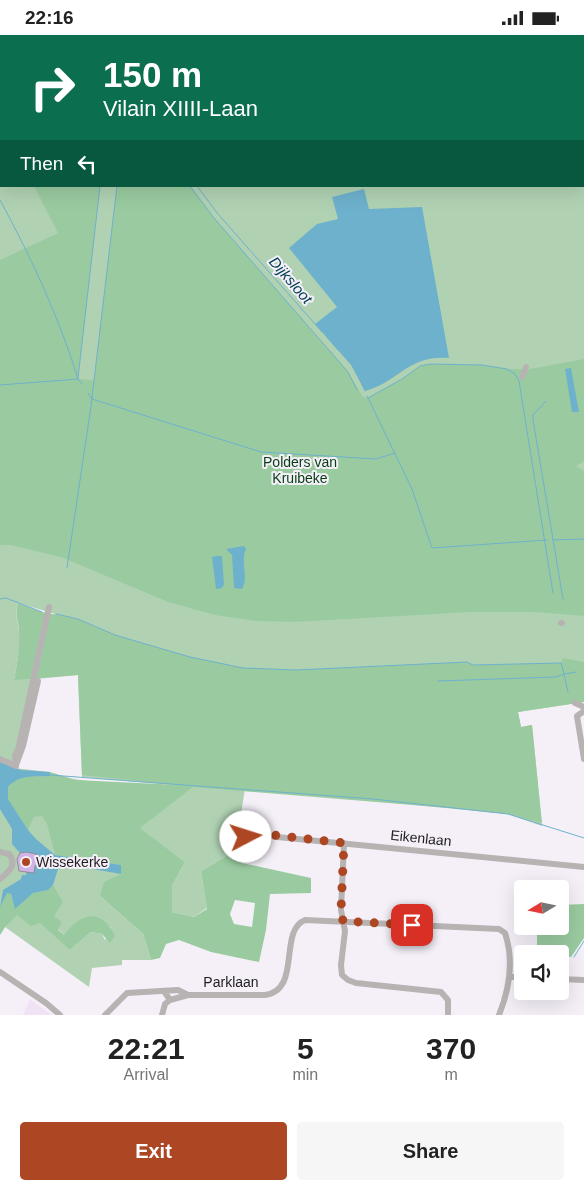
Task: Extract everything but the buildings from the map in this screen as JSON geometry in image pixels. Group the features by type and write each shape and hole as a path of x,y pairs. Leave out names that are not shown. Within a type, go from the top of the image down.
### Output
{"street":[{"path":"522,377 526,367"},
{"path":"16,766 15,755 18,750 49,607"},
{"path":"16,766 24,747 38,681"},
{"path":"575,703 584,707"},
{"path":"584,711 577,717 584,759"},
{"path":"0,759 16,766"},
{"name":"Eikenlaan","path":"255,833 584,867"},
{"path":"344,843 341,910 345,931 341,965 342,975 348,981 440,992 448,1000 448,1015"},
{"path":"0,852 9,855 13,864 12,869 0,879"},
{"name":"Parklaan","path":"170,1000 188,995 265,995 276,993 283,985 296,927 305,920 499,929 506,933 508,941 509,977"},
{"path":"0,972 46,1003 60,1015"},
{"path":"499,1015 509,977 514,977"},
{"path":"569,979 584,980"},
{"name":"Parklaan","path":"105,1015 127,993 178,990 188,995"},
{"path":"162,1015 164,1004 170,1000 164,991"}],"shaded area":[{"path":"31,1000 52,1015 23,1015"}],"green space":[{"name":"Polders van Kruibeke","path":"0,187 584,187 584,702 518,712 521,727 532,725 542,826 508,814 245,789 239,826 243,846 201,871 207,908 194,917 172,912 172,886 185,862 139,828 192,787 82,777 78,675 36,679 14,768 50,772 50,776 88,781 126,853 121,874 100,896 143,934 151,960 122,960 122,965 92,968 89,987 5,927 0,935","holes":["18,603 55,614 14,680 19,643 16,614","50,922 64,935 111,927 105,940 102,934 91,932 70,950"]},
{"path":"35,187 100,187 78,379 94,380 117,187 191,187 214,218 348,372 363,397 368,398 402,379 420,366 430,364 482,365 507,369 530,369 584,359 584,461 576,466 584,471 584,616 534,612 471,612 294,622 256,621 215,615 168,602 61,557 10,545 0,545 0,260 58,233"},
{"path":"18,603 42,612 78,619 115,635 190,657 243,668 296,670 467,662 473,665 561,663 563,658 584,662 584,702 518,712 521,727 532,725 542,823 508,814 462,809 193,787 140,828 185,862 172,886 172,912 194,917 207,909 201,871 243,846 242,863 311,878 311,893 270,894 266,930 259,962 211,952 179,940 166,944 160,958 151,960 143,934 100,896 104,882 121,874 121,865 55,855 47,824 42,816 34,817 28,830 8,799 8,787 22,778 50,776 50,772 76,780 179,785 82,775 78,675 14,680 19,645","holes":["235,900 255,903 252,927 234,924 230,914"]},
{"path":"53,885 63,902 54,916 62,922 58,930 64,935 84,918 97,917 104,921 115,936 110,943 102,934 91,932 70,950 40,923 31,926 17,915 0,935 0,907 7,892 11,895 15,909 33,893 48,890"},
{"path":"584,904 584,938 571,957 569,957 569,945 537,945 537,935 569,935 569,905"}],"water":[{"path":"364,189 369,209 422,207 449,358 435,358 423,361 404,370 387,382 365,391 351,365 315,324 337,307 289,248 317,224 338,219 332,197"},
{"path":"571,368 579,412 572,412 565,369"},
{"path":"244,546 246,549 244,554 245,580 242,589 234,588 232,555 226,549"},
{"path":"222,556 224,584 222,588 216,589 212,557"},
{"path":"0,762 21,770 50,772 50,776 22,778 8,787 8,799 36,839 55,855 121,865 121,874 64,864 59,866 53,885 48,890 33,893 15,909 11,894 7,893 0,907 3,890 21,879 22,875 26,875 26,872 37,864 36,854 20,853 12,844 12,829 0,809"}],"waterway":[{"path":"78,378 100,187"},
{"path":"67,568 91,406 117,187"},
{"path":"191,187 214,218 348,372 357,390"},
{"name":"Dijksloot","path":"198,187 218,214 322,332"},
{"path":"0,200 44,288 78,379"},
{"name":"Dijksloot","path":"325,335 339,351"},
{"path":"368,398 402,379 420,366 430,364 482,365 507,369 515,374 519,381 553,593"},
{"name":"Dijksloot","path":"359,378 365,391"},
{"path":"0,385 78,379 82,384"},
{"path":"88,393 92,399 261,452 376,459 395,453"},
{"path":"367,396 412,489 432,548 547,540"},
{"path":"546,401 533,415 533,420 563,599"},
{"path":"553,540 584,539"},
{"path":"0,599 6,598 42,612"},
{"path":"56,614 78,619 115,635 190,657 243,668 296,670 467,662 473,665 561,663 564,674 556,677 438,681"},
{"path":"568,692 564,674 576,672"},
{"path":"50,775 373,799 508,814 584,838"},
{"path":"574,957 584,941"}],"place":[{"name":"Wissekerke","path":"26,862"}],"route":[{"path":"246,837 253,837 255,833 277,837 344,843 341,910 343,921 412,925"}]}
